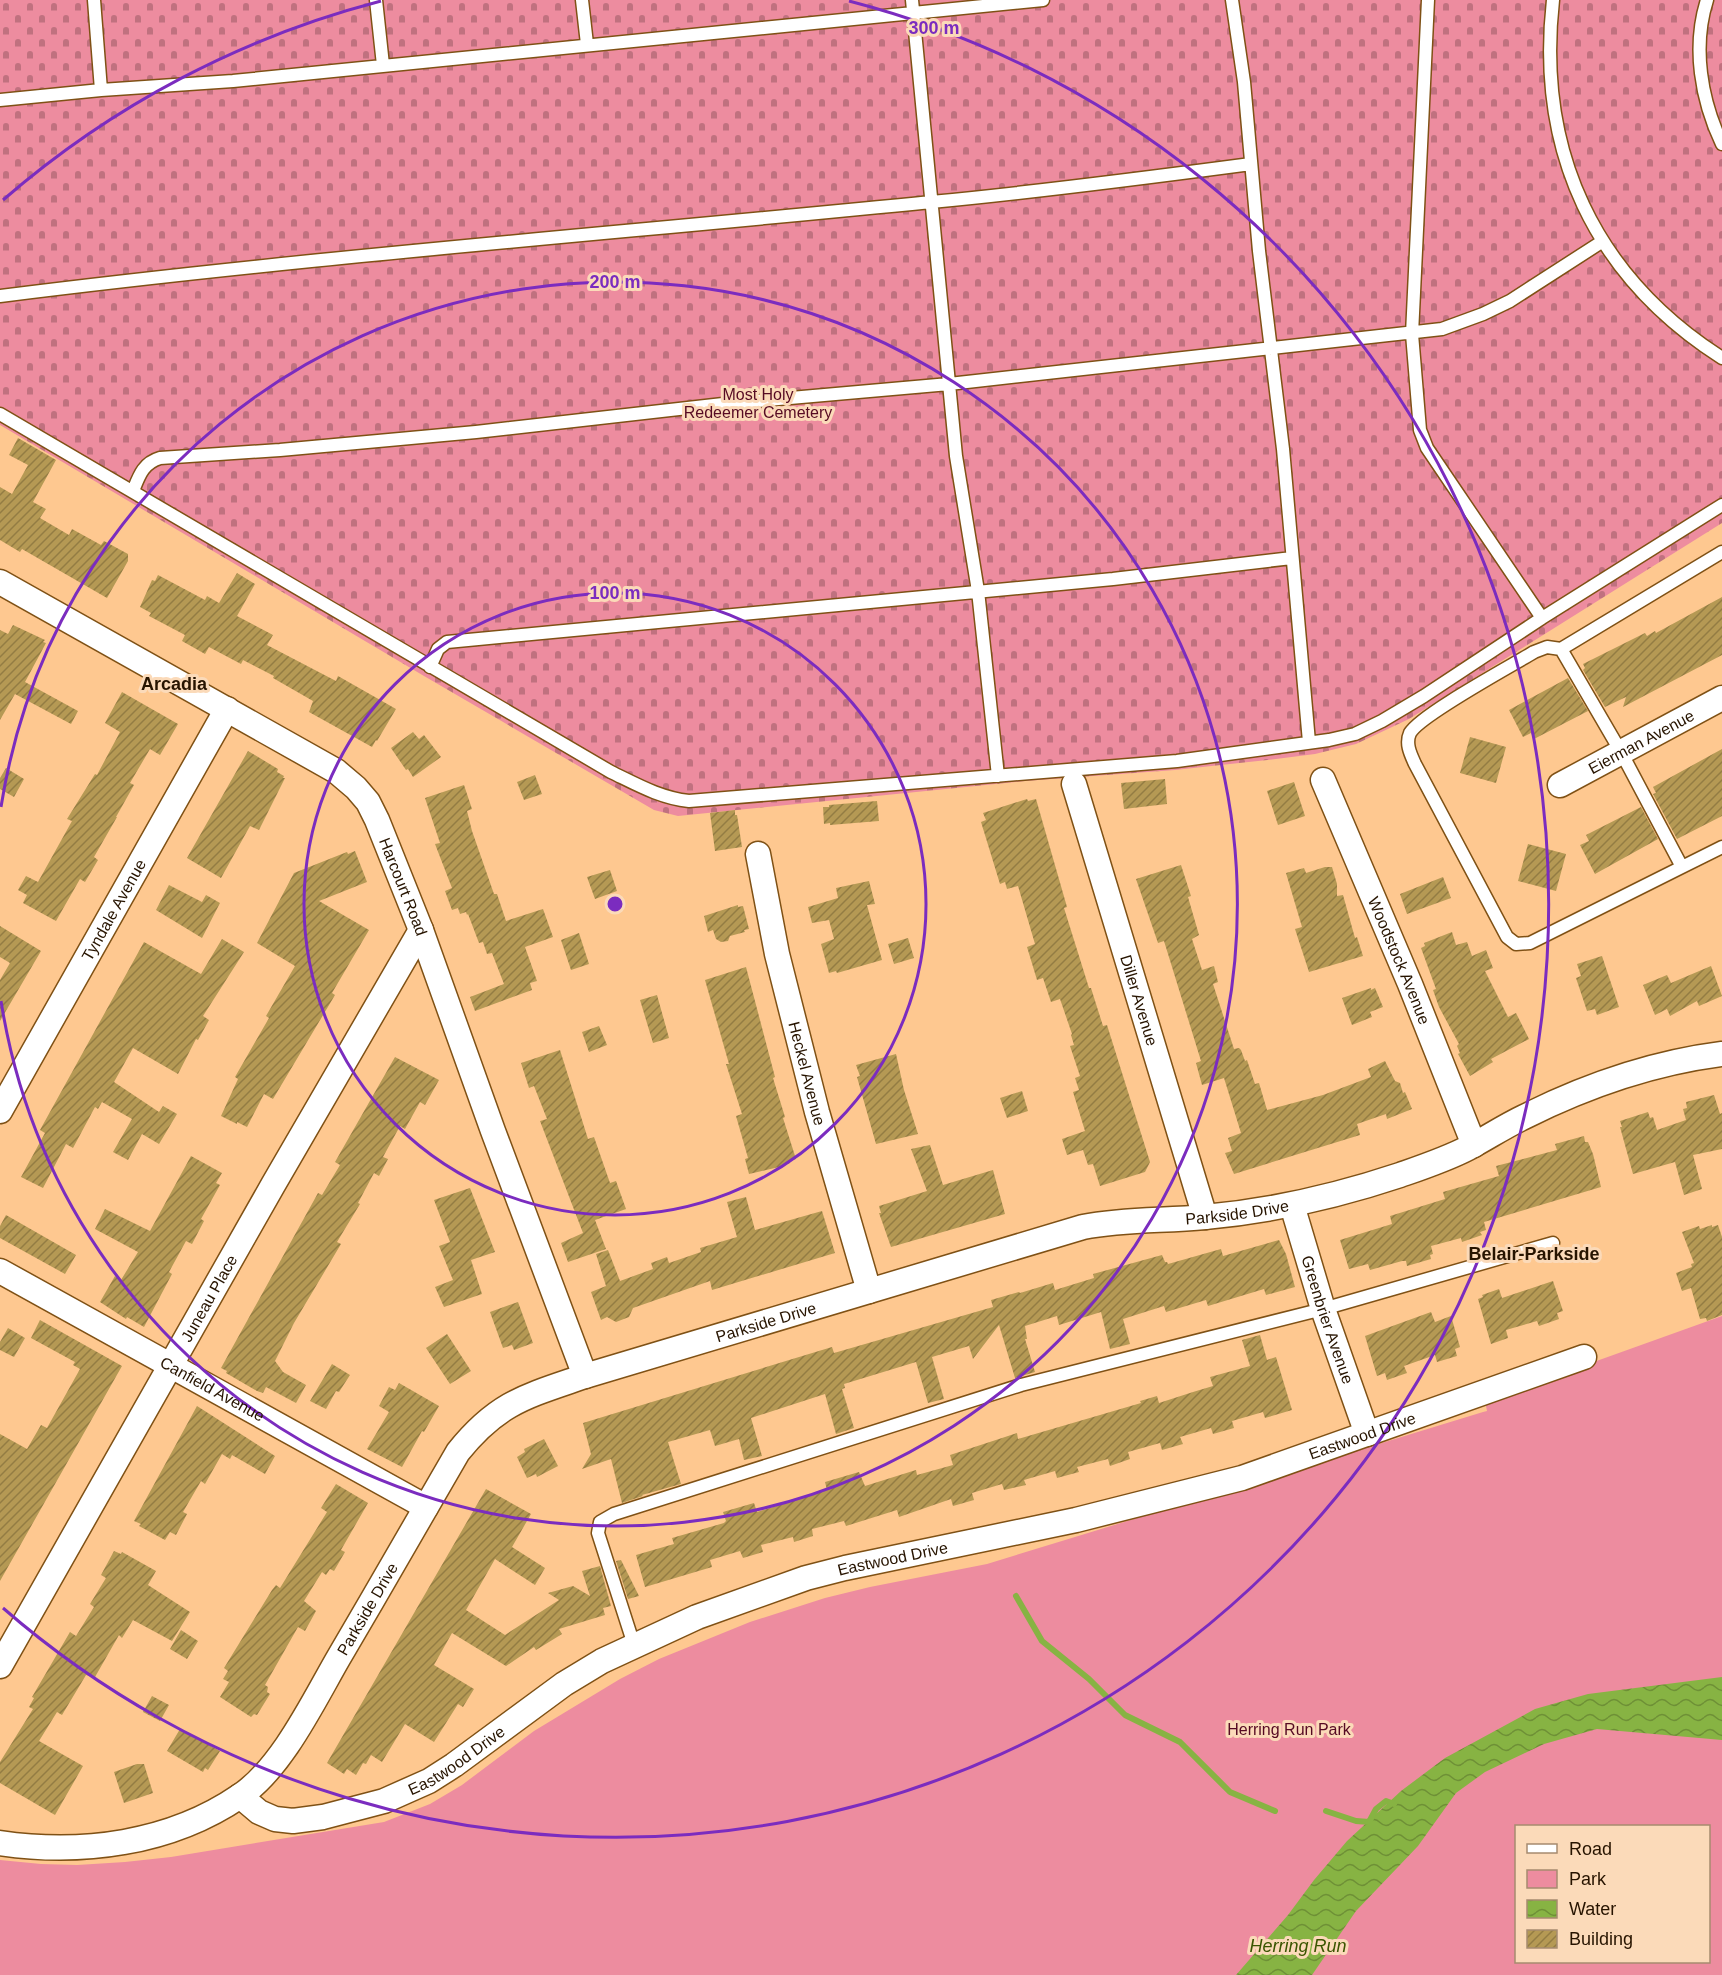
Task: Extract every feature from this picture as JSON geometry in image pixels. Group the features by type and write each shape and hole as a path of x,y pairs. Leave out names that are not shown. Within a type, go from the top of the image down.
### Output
{"street":[{"name":"Harcourt Road","path":"0,582 336,771 368,802 421,930 524,1216 585,1376"},
{"name":"Eierman Avenue","path":"1560,785 1722,698"},
{"name":"Tyndale Avenue","path":"0,1111 227,709"},
{"name":"Woodstock Avenue","path":"1323,780 1410,984 1474,1144"},
{"name":"Diller Avenue","path":"1074,784 1205,1217"},
{"name":"Heckel Avenue","path":"758,854 777,954 817,1112 869,1291"},
{"name":"Juneau Place","path":"0,1666 170,1365 421,930"},
{"name":"Parkside Drive","path":"0,1843 28,1847 63,1847 137,1840 165,1833 240,1796 264,1774 298,1727 458,1452 474,1432 494,1414 520,1398 585,1376 1083,1227 1113,1221 1205,1217 1292,1205 1401,1175 1436,1162 1522,1118 1615,1078 1646,1067 1687,1058 1722,1054"},
{"name":"Greenbrier Avenue","path":"1292,1205 1323,1309 1367,1434"},
{"name":"Canfield Avenue","path":"0,1271 426,1507"},
{"name":"Eastwood Drive","path":"240,1796 259,1812 275,1819 293,1821 323,1817 384,1801 429,1781 454,1765 564,1684 602,1661 697,1617 806,1578 1076,1520 1242,1478 1584,1357"}],"lane":[{"path":"94,0 101,90"},
{"path":"376,0 383,65"},
{"path":"582,0 587,44"},
{"path":"912,0 956,456 978,591 998,776"},
{"path":"0,100 233,81 1043,0"},
{"path":"1232,0 1244,82 1259,251 1272,347 1309,742"},
{"path":"1428,0 1412,334 1420,430 1427,448 1542,618"},
{"path":"1553,0 1549,54 1551,98 1560,145 1579,196 1603,241 1630,278 1655,306 1682,330 1722,358"},
{"path":"1707,0 1700,32 1701,70 1707,107 1722,144"},
{"path":"0,296 321,261 931,202 1251,164"},
{"path":"133,491 139,476 150,461 160,458 280,450 476,432 711,406 949,384 1442,329 1498,307 1603,241"},
{"path":"0,414 611,772 658,795 674,800 689,801 1177,761 1354,734 1382,721 1424,696 1542,618 1722,505"},
{"path":"1722,552 1561,649 1547,647 1534,652 1430,714 1411,732 1408,741 1415,764 1508,937 1516,944 1530,943 1722,847"},
{"path":"430,667 438,649 447,642 1113,579 1293,558"},
{"path":"1561,649 1621,752 1682,867"},
{"path":"634,1645 598,1533 600,1521 614,1514 1021,1385 1323,1309 1553,1243"}],"green space":[{"name":"Most Holy Redeemer Cemetery","path":"0,0 1722,0 1722,523 1409,719 1356,744 1315,754 1175,770 1025,781 678,816 654,810 0,425"},
{"name":"Herring Run Park","path":"1722,1316 1722,1975 0,1975 0,1860 77,1865 125,1862 171,1857 384,1822 430,1804 462,1785 534,1731 620,1679 659,1659 750,1622 825,1598 987,1564 1487,1411 1485,1401"}],"water":[{"name":"Herring Run","path":"1722,1677 1722,1740 1597,1729 1544,1744 1485,1772 1456,1793 1418,1846 1356,1911 1312,1975 1236,1975 1347,1841 1401,1791 1445,1758 1535,1709 1588,1694"}],"building":[{"path":"18,438 56,460 33,502 46,509 40,518 69,535 72,529 101,545 104,541 128,554 128,561 107,598 22,549 20,552 0,540 0,487 12,494 28,465 9,455"},
{"path":"237,573 255,584 237,616 273,635 267,645 336,681 338,676 396,709 372,747 309,712 313,701 273,678 274,676 243,660 241,664 209,647 205,654 182,641 185,635 149,616 151,613 140,607 152,580 155,581 158,575 205,600 207,596 219,603"},
{"path":"1722,597 1722,655 1623,707 1626,697 1605,707 1583,670 1585,668 1583,664 1645,633 1647,636 1655,631 1656,633"},
{"path":"13,625 45,640 43,642 46,643 25,682 78,711 71,724 15,694 0,720 0,630 8,634"},
{"path":"1568,678 1588,711 1534,739 1531,733 1523,737 1509,710"},
{"path":"122,692 178,724 160,755 150,749 130,783 134,785 94,857 98,860 85,882 80,879 56,921 23,903 27,895 18,890 26,876 38,882 72,821 67,819 95,774 97,775 120,732 105,723"},
{"path":"413,732 419,739 424,735 441,757 413,777 391,748"},
{"path":"1470,737 1506,747 1496,783 1460,773"},
{"path":"1722,749 1722,816 1677,839 1653,794 1656,793 1653,787"},
{"path":"248,751 278,769 277,772 285,778 259,830 250,826 221,878 187,858"},
{"path":"6,768 24,779 14,797 0,789 0,778"},
{"path":"535,775 542,794 524,800 517,782"},
{"path":"1165,779 1167,804 1124,809 1121,783"},
{"path":"1294,782 1305,816 1278,825 1267,791"},
{"path":"464,785 472,809 467,811 472,831 506,921 543,909 553,937 525,947 537,981 530,983 532,990 475,1011 470,997 504,984 492,953 487,954 483,942 479,943 468,914 466,912 460,914 458,908 452,910 445,891 452,888 435,844 440,843 425,798"},
{"path":"1027,799 1028,801 1036,799 1067,907 1064,908 1089,988 1091,988 1103,1026 1107,1025 1150,1162 1145,1172 1100,1186 1093,1164 1088,1165 1083,1150 1067,1155 1062,1139 1085,1131 1073,1092 1079,1090 1075,1078 1080,1076 1070,1046 1074,1045 1072,1034 1060,999 1051,1002 1043,978 1037,980 1027,947 1035,944 1018,886 1007,889 1005,882 1000,884 981,822 986,820 983,813"},
{"path":"877,801 879,821 824,824 823,807"},
{"path":"1641,807 1658,839 1595,874 1580,845 1589,841 1586,835"},
{"path":"735,810 742,847 715,851 710,813"},
{"path":"1528,844 1566,854 1556,891 1518,881"},
{"path":"355,851 367,882 319,901 369,930 332,993 335,995 273,1099 264,1094 247,1127 237,1122 237,1124 221,1116 238,1079 235,1077 269,1018 266,1016 295,966 257,943 294,873"},
{"path":"1181,865 1191,896 1188,897 1199,935 1192,939 1202,970 1214,966 1218,982 1213,984 1234,1049 1239,1048 1245,1061 1247,1060 1255,1084 1259,1083 1267,1110 1323,1095 1371,1077 1368,1069 1385,1061 1395,1081 1400,1083 1412,1109 1387,1119 1386,1114 1357,1124 1360,1135 1234,1174 1225,1153 1232,1151 1228,1138 1241,1133 1224,1078 1202,1085 1196,1063 1201,1061 1164,941 1158,943 1136,879"},
{"path":"1332,867 1337,884 1337,896 1343,895 1355,938 1357,937 1363,956 1309,972 1295,929 1302,927 1286,873 1304,868 1306,873"},
{"path":"610,870 617,891 595,899 587,877"},
{"path":"1443,877 1451,898 1407,914 1400,894"},
{"path":"869,881 875,904 867,905 882,960 837,973 836,971 829,973 821,944 834,939 829,920 812,923 808,907 838,898 836,888"},
{"path":"169,885 202,902 206,895 220,903 202,938 156,910"},
{"path":"738,905 738,907 743,906 749,929 730,936 728,941 721,942 716,939 713,930 708,932 704,916"},
{"path":"0,926 41,951 0,1021 0,980 10,963 0,957"},
{"path":"1452,932 1456,945 1467,942 1472,956 1486,950 1493,968 1485,971 1508,1017 1516,1013 1529,1039 1491,1059 1493,1062 1470,1076 1458,1054 1460,1053 1457,1046 1459,1044 1439,1007 1433,990 1436,989 1421,948 1425,946 1424,943"},
{"path":"579,933 589,964 571,970 561,940"},
{"path":"908,938 914,958 894,964 888,944"},
{"path":"222,939 244,952 203,1016 209,1020 198,1040 196,1039 178,1074 133,1048 114,1082 159,1112 163,1106 177,1114 159,1144 142,1134 128,1160 113,1152 132,1119 102,1102 98,1109 95,1107 73,1148 66,1144 43,1188 21,1177 45,1133 40,1130 144,942 201,974"},
{"path":"1602,956 1619,1007 1597,1015 1595,1009 1587,1011 1576,978 1581,976 1577,964"},
{"path":"1711,966 1722,996 1699,1006 1697,1001 1670,1016 1667,1009 1655,1015 1643,985 1667,975 1671,983"},
{"path":"746,967 775,1077 773,1078 785,1117 783,1118 796,1159 779,1167 749,1174 745,1159 748,1158 736,1116 742,1114 726,1064 729,1064 705,980"},
{"path":"1371,988 1371,990 1375,988 1383,1007 1370,1012 1372,1017 1352,1025 1342,998"},
{"path":"657,995 669,1038 653,1043 640,1000"},
{"path":"599,1026 607,1045 589,1052 582,1032"},
{"path":"560,1050 588,1139 594,1137 610,1183 616,1181 626,1209 595,1220 606,1249 568,1262 561,1243 583,1233 540,1121 547,1119 534,1086 529,1088 521,1063"},
{"path":"896,1054 904,1090 918,1134 876,1144 857,1077 860,1076 856,1065"},
{"path":"395,1057 439,1080 425,1105 420,1102 405,1129 400,1126 383,1157 388,1159 379,1176 374,1173 358,1203 360,1204 337,1242 341,1244 294,1323 275,1361 283,1372 306,1385 296,1403 266,1387 263,1393 257,1391 221,1368 318,1193 322,1195 340,1165 335,1162"},
{"path":"1022,1091 1028,1111 1007,1118 1000,1098"},
{"path":"1714,1095 1720,1114 1722,1113 1722,1149 1693,1155 1702,1189 1684,1195 1675,1162 1633,1174 1620,1121 1648,1112 1650,1118 1653,1117 1657,1130 1686,1120 1683,1109 1687,1108 1686,1102"},
{"path":"1584,1136 1593,1154 1601,1187 1484,1222 1486,1230 1480,1232 1482,1235 1462,1242 1461,1238 1431,1246 1433,1254 1430,1255 1431,1259 1407,1266 1406,1261 1402,1261 1370,1270 1368,1264 1349,1269 1340,1240 1392,1224 1390,1216 1445,1199 1443,1192 1499,1176 1496,1166 1557,1150 1555,1144"},
{"path":"930,1145 943,1185 993,1170 1005,1214 891,1247 879,1213 881,1213 879,1206 927,1191 911,1149"},
{"path":"191,1156 222,1173 216,1183 220,1185 201,1219 204,1221 192,1244 186,1241 169,1272 172,1274 144,1327 127,1317 126,1319 100,1302 115,1276 121,1280 138,1252 95,1229 105,1209 150,1231"},
{"path":"470,1188 495,1252 471,1260 482,1294 444,1307 435,1287 453,1280 439,1246 450,1242 434,1200"},
{"path":"746,1197 755,1230 822,1211 835,1253 712,1290 710,1281 633,1308 629,1317 616,1322 607,1317 601,1320 591,1292 606,1286 596,1254 608,1250 620,1281 653,1269 651,1263 667,1257 669,1263 701,1252 700,1248 737,1237 727,1202"},
{"path":"6,1215 76,1255 65,1274 0,1238 0,1226"},
{"path":"1712,1225 1712,1227 1718,1225 1722,1237 1722,1315 1707,1321 1706,1318 1700,1319 1691,1288 1682,1291 1676,1273 1692,1267 1691,1264 1694,1263 1682,1232 1699,1226 1700,1229"},
{"path":"1279,1240 1286,1254 1295,1287 1266,1295 1264,1289 1208,1306 1206,1300 1166,1312 1164,1306 1123,1319 1130,1344 1110,1349 1101,1312 1059,1325 1057,1316 1025,1326 1027,1339 1025,1339 1035,1372 1015,1378 999,1325 973,1359 969,1346 932,1357 944,1399 928,1403 916,1362 844,1384 845,1388 842,1389 854,1428 836,1434 825,1394 751,1418 762,1456 744,1460 739,1439 715,1446 710,1430 668,1442 681,1484 622,1503 611,1459 582,1469 591,1454 583,1423 832,1347 834,1353 993,1307 991,1300 1053,1283 1055,1290 1094,1278 1093,1274 1162,1255 1168,1264 1221,1249 1223,1256"},
{"path":"1553,1281 1563,1311 1557,1313 1559,1319 1539,1326 1537,1321 1506,1330 1508,1338 1491,1344 1478,1299 1483,1297 1482,1295 1499,1289 1502,1298"},
{"path":"518,1302 533,1343 514,1350 512,1345 503,1348 490,1312"},
{"path":"1431,1312 1435,1322 1451,1316 1460,1347 1455,1349 1457,1356 1437,1362 1435,1355 1404,1366 1407,1373 1387,1380 1385,1373 1377,1376 1365,1336"},
{"path":"40,1320 122,1366 0,1581 0,1434 27,1449 41,1425 47,1428 80,1369 73,1365 75,1362 31,1338"},
{"path":"8,1328 25,1338 14,1357 0,1350 0,1342"},
{"path":"447,1334 471,1371 450,1384 426,1348"},
{"path":"1260,1335 1267,1360 1276,1357 1292,1410 1265,1418 1263,1412 1232,1421 1234,1428 1213,1434 1211,1428 1180,1437 1183,1444 1162,1450 1160,1443 1128,1452 1130,1459 1110,1466 1108,1459 1077,1467 1079,1472 1057,1478 1055,1471 1024,1480 1026,1485 1004,1490 1002,1484 972,1493 974,1500 953,1506 951,1499 899,1517 897,1510 846,1526 844,1521 812,1529 813,1536 794,1542 793,1537 761,1545 763,1552 743,1558 740,1551 710,1560 712,1567 645,1587 636,1555 674,1544 672,1538 724,1523 726,1521 723,1512 754,1503 757,1512 827,1490 825,1482 859,1472 865,1486 916,1470 917,1475 953,1465 950,1455 1017,1433 1018,1439 1141,1403 1140,1401 1157,1396 1159,1403 1213,1386 1210,1377 1250,1366 1242,1340"},
{"path":"332,1364 350,1375 339,1392 336,1391 326,1409 310,1401"},
{"path":"399,1383 439,1406 402,1467 367,1449 389,1412 379,1406 389,1387 395,1390"},
{"path":"197,1406 275,1456 265,1474 232,1455 230,1459 222,1454 205,1484 201,1481 183,1512 187,1514 176,1535 170,1532 165,1540 134,1521"},
{"path":"544,1439 558,1466 537,1477 536,1474 527,1478 517,1457 525,1452 524,1449"},
{"path":"336,1484 368,1503 341,1550 345,1552 334,1571 330,1569 326,1575 322,1572 304,1601 316,1611 305,1631 298,1627 265,1685 270,1694 257,1715 254,1714 251,1717 220,1697 229,1682 223,1679 228,1671 224,1668 272,1590 276,1585 280,1588 327,1512 321,1508"},
{"path":"486,1489 531,1514 512,1547 545,1568 535,1585 495,1559 466,1610 505,1635 559,1600 548,1593 573,1586 590,1596 582,1571 600,1566 611,1606 603,1608 605,1615 559,1629 562,1634 536,1650 534,1647 506,1666 452,1633 434,1665 474,1689 463,1707 458,1704 434,1742 405,1724 382,1762 371,1755 356,1775 347,1769 344,1774 327,1763"},
{"path":"114,1551 121,1554 122,1552 156,1571 148,1585 190,1612 172,1641 133,1620 122,1638 119,1635 95,1677 86,1675 62,1715 57,1712 39,1741 83,1766 55,1815 0,1783 0,1762 33,1709 29,1707 34,1698 32,1697 70,1632 76,1636 94,1607 90,1604 106,1578 101,1575"},
{"path":"621,1560 639,1596 628,1599 616,1561"},
{"path":"181,1630 198,1641 187,1659 170,1649"},
{"path":"152,1696 169,1705 160,1721 143,1712"},
{"path":"180,1729 220,1751 208,1770 205,1768 203,1772 167,1751"},
{"path":"137,1764 144,1764 153,1793 124,1803 114,1772"}],"waterway":[{"path":"1016,1596 1042,1641 1089,1679 1125,1715 1180,1742 1230,1792 1275,1811"},
{"path":"1326,1811 1356,1821 1369,1822 1376,1809 1386,1801 1394,1804"}],"district":[{"name":"Arcadia","path":"174,684"},
{"name":"Belair-Parkside","path":"1534,1254"}]}
